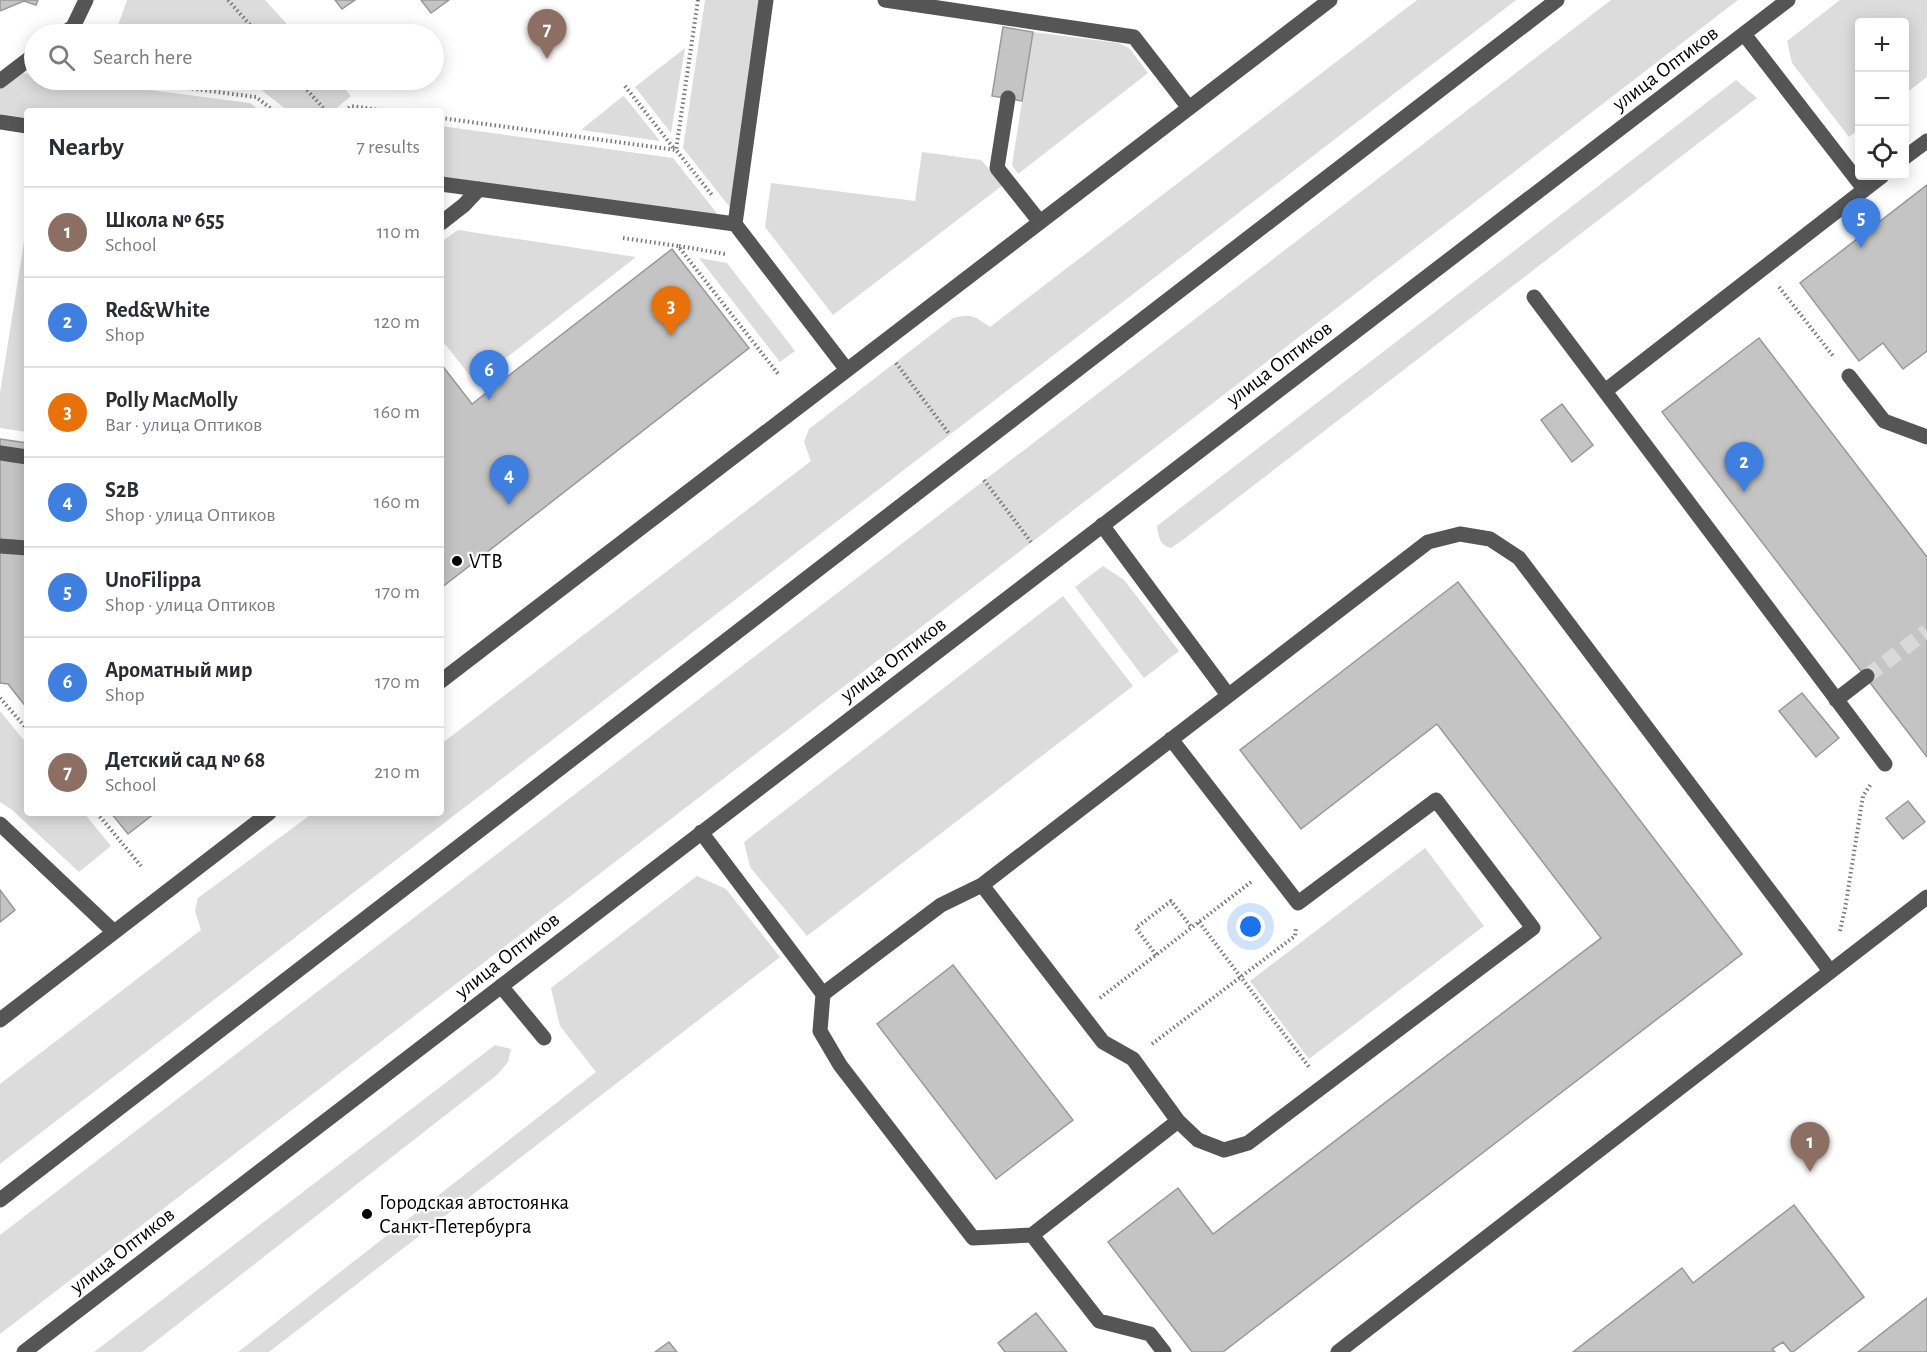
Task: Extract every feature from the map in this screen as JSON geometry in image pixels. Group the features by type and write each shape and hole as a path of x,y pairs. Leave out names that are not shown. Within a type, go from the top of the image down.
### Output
{"street":[{"path":"74,24 86,0"},
{"path":"735,224 766,0"},
{"path":"885,0 1134,37 1189,108"},
{"path":"444,679 1330,0"},
{"path":"0,1200 1557,0"},
{"name":"улица Оптиков","path":"24,1352 1788,0"},
{"path":"1744,33 1864,189"},
{"path":"0,81 24,63"},
{"path":"1008,98 997,168 1040,222"},
{"path":"0,122 24,126"},
{"path":"1909,155 1927,141"},
{"path":"1605,391 1876,180"},
{"path":"447,184 735,224 847,370"},
{"path":"447,184 461,197 464,205"},
{"path":"444,221 464,205 479,189"},
{"path":"1534,297 1884,764"},
{"path":"1849,376 1884,421 1927,436"},
{"path":"0,453 24,457"},
{"path":"1102,525 1228,695"},
{"path":"823,994 941,905 982,885 1428,542 1460,534 1490,539 1519,558 1830,971"},
{"path":"0,546 24,548"},
{"path":"1836,700 1867,676"},
{"path":"982,885 1103,1042 1133,1059 1178,1121 1198,1140 1224,1150 1248,1143 1533,928 1436,800 1298,903 1171,739"},
{"path":"0,1020 265,816"},
{"path":"0,825 114,932"},
{"path":"701,832 823,994 820,1031 840,1065 973,1238 1032,1235 1178,1121"},
{"path":"1338,1352 1927,897"},
{"path":"501,986 544,1038"},
{"path":"1032,1235 1100,1321 1150,1334 1164,1352"}],"path":[{"path":"228,0 249,24"},
{"path":"676,150 698,0"},
{"path":"625,86 735,224"},
{"path":"202,90 256,97 270,108"},
{"path":"307,90 323,108"},
{"path":"349,108 351,106 366,108"},
{"path":"444,118 676,150"},
{"path":"619,237 678,246 779,375"},
{"path":"1764,267 1849,376"},
{"path":"892,359 950,435"},
{"path":"984,480 1031,542"},
{"path":"0,698 24,726"},
{"path":"1830,971 1845,909 1863,796 1884,764"},
{"path":"98,816 141,867"},
{"path":"1081,1013 1270,868"},
{"path":"1156,955 1136,928 1171,901 1192,928"},
{"path":"1133,1059 1295,936 1298,903"},
{"path":"1199,922 1324,1086"}],"shaded area":[{"path":"127,0 265,0 287,24 119,24"},
{"path":"705,0 761,0 732,210 683,148"},
{"path":"1417,0 1516,0 0,1164 0,1084 201,930 195,911 198,898 309,816 444,816 444,742 811,461 804,442 809,429 953,318 973,316 990,327"},
{"path":"1611,0 1738,0 0,1334 0,1235"},
{"path":"1840,0 1927,0 1927,77 1909,91 1909,18 1855,18 1855,132 1849,137 1792,63 1787,41"},
{"path":"1033,32 1119,43 1129,48 1148,73 1018,174 1012,165"},
{"path":"685,48 671,133 635,87"},
{"path":"24,73 24,90 150,90 250,103 256,108 24,108 24,118 0,114 0,88"},
{"path":"1736,80 1757,98 1184,539 1171,548 1162,543 1157,526"},
{"path":"262,90 346,90 351,96 337,108 284,108"},
{"path":"624,96 660,141 581,130"},
{"path":"444,126 673,158 720,217 444,177"},
{"path":"922,152 981,160 1003,185 833,315 765,227 771,183 915,201"},
{"path":"458,230 636,257 475,382 444,343 444,240"},
{"path":"24,242 24,432 0,428 0,393"},
{"path":"699,258 727,263 795,351 780,362"},
{"path":"1103,566 1124,580 1179,651 1144,678 1075,587"},
{"path":"1063,596 1133,686 807,936 750,867 744,842"},
{"path":"0,711 24,740 24,816 86,816 111,846 79,872 11,809 0,802"},
{"path":"1425,848 1484,926 1309,1059 1250,981"},
{"path":"697,876 726,889 780,957 269,1352 238,1352 596,1072 560,1026 551,988"},
{"path":"495,1045 511,1049 508,1062 497,1075 142,1352 94,1352"}],"building":[{"path":"0,0 38,0 36,5 24,1 0,11"},
{"path":"335,0 355,0 342,9"},
{"path":"421,0 449,0 431,13"},
{"path":"1003,27 1033,32 1022,101 992,96"},
{"path":"1927,185 1927,351 1903,369 1883,343 1859,361 1800,283"},
{"path":"672,249 749,348 444,586 444,368 472,404"},
{"path":"1759,338 1927,557 1927,757 1662,412"},
{"path":"1562,404 1593,445 1572,462 1541,420"},
{"path":"0,439 24,443 24,704 8,684 0,683"},
{"path":"1458,582 1742,954 1223,1352 1192,1352 1108,1242 1178,1188 1213,1234 1601,938 1437,724 1301,829 1240,750"},
{"path":"1802,693 1839,738 1816,757 1779,711"},
{"path":"1908,801 1925,822 1903,839 1886,818"},
{"path":"113,816 151,816 128,834"},
{"path":"0,890 15,910 0,922"},
{"path":"953,965 1073,1120 996,1179 877,1024"},
{"path":"1794,1205 1864,1297 1793,1352 1783,1342 1772,1349 1775,1352 1573,1352 1682,1268 1693,1283"},
{"path":"1927,1298 1927,1352 1858,1352"},
{"path":"1036,1313 1067,1352 1005,1352 998,1343"},
{"path":"669,1342 677,1352 655,1352"}],"tunnel":[{"path":"1867,676 1927,631"}],"place":[{"name":"Детский сад № 68","path":"547,59"},
{"name":"UnoFilippa","path":"1861,248"},
{"name":"Polly MacMolly","path":"671,336"},
{"name":"Ароматный мир","path":"489,400"},
{"name":"Red&White","path":"1744,492"},
{"name":"S2B","path":"509,505"},
{"name":"VTB","path":"457,561"},
{"name":"Школа № 655","path":"1810,1172"},
{"name":"Городская автостоянка Санкт-Петербурга","path":"367,1214"}]}
